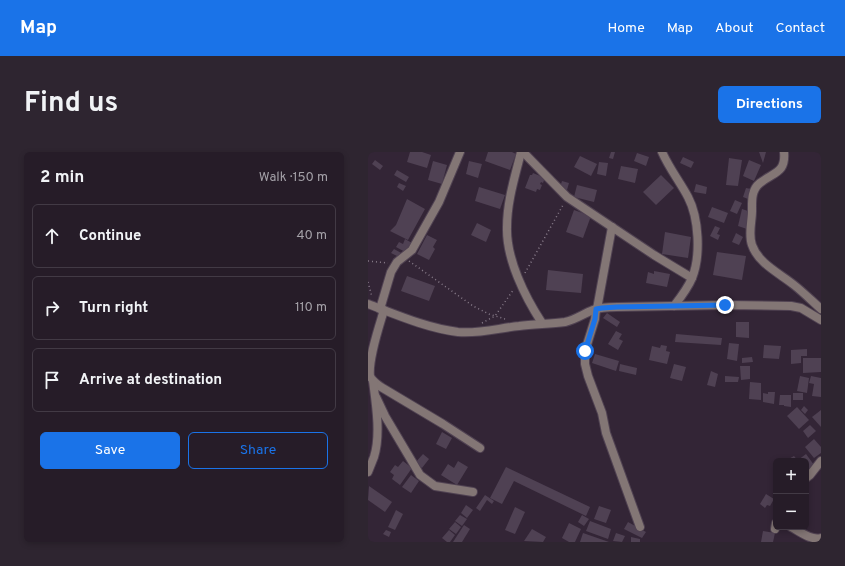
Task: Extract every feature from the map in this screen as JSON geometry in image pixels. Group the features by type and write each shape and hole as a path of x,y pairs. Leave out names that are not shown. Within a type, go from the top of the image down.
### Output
{"street":[{"path":"368,472 374,457 377,443 376,397 368,360 377,307 391,272 397,262 412,250 438,202 460,152"},
{"path":"522,152 567,197 692,278"},
{"path":"522,152 511,194 507,228 508,244 513,265 531,306 542,323"},
{"path":"662,152 688,197 693,210 698,247 697,263 692,278 674,306"},
{"path":"784,152 784,160 781,170 758,184 754,190 752,197 750,232 752,245 759,259 797,288 821,309"},
{"path":"612,227 595,319 585,351 585,364 602,413 606,433 640,527"},
{"path":"377,307 431,326 460,332 483,331 570,320 597,309 617,307 748,305 791,306 801,308 821,320"},
{"path":"373,381 480,448"},
{"path":"376,397 416,468 424,478 435,486 473,492"},
{"path":"809,476 821,461"},
{"path":"796,530 811,538 821,538"}],"path":[{"path":"495,316 521,281 567,197"},
{"path":"404,257 473,306 506,320"},
{"path":"368,260 397,262"},
{"path":"368,282 377,307"}],"building":[{"path":"410,152 422,152 431,155 427,168 407,162"},
{"path":"488,152 512,152 516,154 510,170 485,161"},
{"path":"611,152 615,152 613,159 609,158"},
{"path":"759,152 766,152 763,163"},
{"path":"637,153 649,157 646,166 634,161"},
{"path":"580,156 597,164 591,176 574,167"},
{"path":"683,157 694,162 691,168 680,163"},
{"path":"729,158 742,160 738,186 726,185"},
{"path":"375,160 383,166 380,170 372,164"},
{"path":"749,160 761,165 754,181 743,176"},
{"path":"433,161 447,165 442,184 428,180"},
{"path":"469,161 482,164 478,178 466,174"},
{"path":"599,162 608,163 606,176 597,174"},
{"path":"621,166 638,169 635,183 618,179"},
{"path":"397,170 409,177 406,182 394,175"},
{"path":"533,173 545,178 543,183 541,182 540,184 542,185 540,190 537,189 536,192 525,188 530,175"},
{"path":"661,175 674,188 656,205 643,192"},
{"path":"562,181 569,183 567,190 560,187"},
{"path":"399,183 406,186 403,191 397,187"},
{"path":"696,184 707,187 706,194 694,192"},
{"path":"577,185 597,190 594,202 574,197"},
{"path":"479,187 505,195 500,209 475,201"},
{"path":"746,188 751,189 748,199 743,197"},
{"path":"407,199 425,209 408,240 390,231 396,225"},
{"path":"735,200 742,203 737,214 730,211"},
{"path":"712,207 728,213 724,223 708,217"},
{"path":"742,209 751,212 747,229 738,226"},
{"path":"574,210 591,216 583,238 566,232"},
{"path":"477,223 491,230 486,242 471,235"},
{"path":"715,226 720,228 717,234 720,235 718,240 710,236"},
{"path":"665,232 691,237 688,258 662,254"},
{"path":"736,233 743,237 739,245 732,242"},
{"path":"427,235 437,240 433,247 435,249 429,260 417,254"},
{"path":"405,239 412,243 407,253 396,247 399,242 403,244"},
{"path":"394,249 403,254 401,258 391,253"},
{"path":"717,252 746,256 742,280 713,275"},
{"path":"548,270 583,274 581,293 546,290"},
{"path":"654,271 670,274 667,287 646,283 648,272 654,274"},
{"path":"407,276 435,286 429,301 401,291"},
{"path":"607,313 620,322 617,327 603,318"},
{"path":"736,322 749,322 749,338 736,337"},
{"path":"616,331 622,334 619,339 623,341 618,350 608,344"},
{"path":"676,334 722,338 721,345 675,342"},
{"path":"729,343 739,344 737,361 727,359"},
{"path":"661,345 667,346 666,351 670,352 667,364 649,360 652,346 660,348"},
{"path":"764,345 781,346 779,359 763,358"},
{"path":"807,349 807,356 801,356 801,363 791,364 791,350"},
{"path":"595,354 619,361 616,371 592,363"},
{"path":"752,357 753,362 742,363 742,358"},
{"path":"803,358 821,358 821,372 803,373"},
{"path":"620,364 637,368 636,375 619,371"},
{"path":"674,364 686,367 682,381 670,378"},
{"path":"740,366 750,366 750,379 741,380"},
{"path":"711,371 718,374 715,387 707,385"},
{"path":"725,376 739,377 738,382 725,382"},
{"path":"800,376 809,378 807,393 797,391"},
{"path":"811,376 821,378 821,397 812,396 814,384 809,383"},
{"path":"750,382 761,383 761,400 749,399"},
{"path":"768,392 775,392 774,404 763,402 763,393 768,394"},
{"path":"793,393 803,393 803,400 793,400"},
{"path":"780,395 791,395 791,407 779,405"},
{"path":"804,406 808,410 805,414 801,410"},
{"path":"797,407 809,420 799,429 787,416"},
{"path":"821,410 821,427 812,417"},
{"path":"810,425 816,431 808,438 803,431"},
{"path":"442,432 452,438 446,449 436,444"},
{"path":"814,439 821,447 821,453 814,458 805,447"},
{"path":"423,454 429,459 422,468 415,463"},
{"path":"806,454 809,458 801,458"},
{"path":"809,458 814,465 809,469"},
{"path":"403,461 412,468 400,485 392,479 394,475 390,472 395,465 398,467"},
{"path":"458,461 468,467 457,485 441,475 448,464 454,468"},
{"path":"506,467 590,507 586,516 514,481 502,504 490,498"},
{"path":"411,475 419,481 411,493 402,487"},
{"path":"369,486 392,502 385,512 368,500"},
{"path":"766,494 773,498 770,506 767,505 765,508 760,504"},
{"path":"485,495 494,501 492,504 487,500 480,511 476,508"},
{"path":"466,505 473,510 467,518 461,513"},
{"path":"599,506 611,510 606,523 594,519"},
{"path":"515,507 525,512 515,534 505,530"},
{"path":"396,510 403,514 395,530 388,527"},
{"path":"460,515 467,519 462,526 455,521"},
{"path":"582,515 589,519 584,526 578,522"},
{"path":"590,521 611,529 608,539 586,531"},
{"path":"455,522 461,527 456,534 449,529"},
{"path":"628,522 646,532 642,538 624,529"},
{"path":"569,523 581,529 575,542 569,542 562,538"},
{"path":"464,525 470,529 462,542 453,542"},
{"path":"532,529 546,537 543,542 524,541"},
{"path":"386,530 391,532 389,537 383,534"},
{"path":"449,530 455,535 450,542 447,542 442,538"},
{"path":"763,531 775,533 773,542 761,542"},
{"path":"583,533 609,542 580,542"},
{"path":"616,533 625,536 622,542 613,541"},
{"path":"631,537 640,539 640,542 631,542"}],"route":[{"path":"585,351 588,337 595,319 596,309 617,307 725,305"}]}
